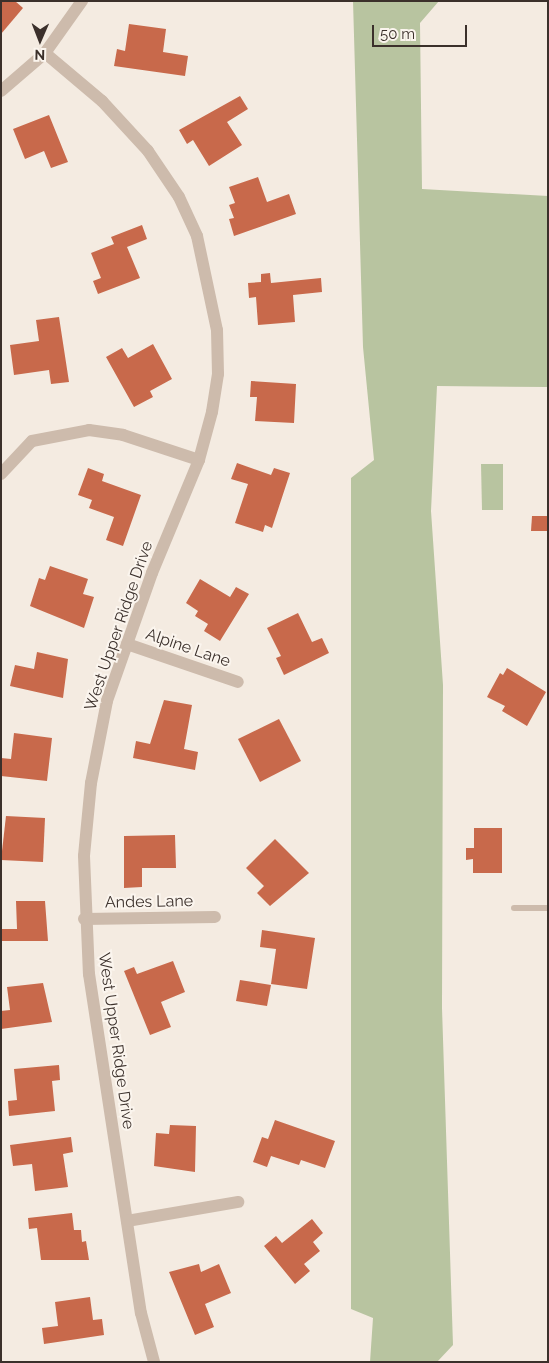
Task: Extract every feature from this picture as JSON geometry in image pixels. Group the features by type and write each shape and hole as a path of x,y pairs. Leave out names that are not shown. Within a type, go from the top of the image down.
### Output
{"street":[{"path":"1,91 45,53 82,1"},
{"name":"West Upper Ridge Drive","path":"45,53 102,101 148,151 180,197 197,236 217,330 218,374 199,460 127,644 107,701 91,783 84,919 140,1313 154,1362"},
{"path":"1,474 32,442 88,430 123,435 199,460"},
{"name":"Alpine Lane","path":"127,644 238,682"},
{"name":"Andes Lane","path":"84,919 215,917"},
{"path":"127,1220 238,1202"}],"lane":[{"path":"514,908 548,908"}],"green space":[{"path":"353,1 439,1 420,23 422,189 548,196 548,387 437,386 431,511 443,685 442,1008 453,1345 437,1362 370,1362 373,1318 351,1309 351,478 374,460 363,347"},
{"path":"481,464 503,464 503,510 482,510"}],"building":[{"path":"1,1 15,1 23,8 1,34"},
{"path":"129,24 166,29 163,52 188,56 185,76 114,66 117,49 125,51"},
{"path":"240,96 248,109 227,122 242,145 209,166 193,140 187,144 179,130"},
{"path":"49,115 68,162 51,168 44,151 25,159 13,129"},
{"path":"258,177 267,202 289,194 296,214 234,236 229,219 234,218 229,205 235,203 229,187"},
{"path":"142,225 147,239 127,247 140,278 98,294 93,281 101,278 91,253 114,244 111,237"},
{"path":"270,273 271,283 321,278 322,292 293,295 295,322 258,325 256,297 249,298 248,283 261,282 261,274"},
{"path":"59,317 69,382 51,384 49,370 14,375 10,345 39,341 36,320"},
{"path":"153,344 172,379 150,391 153,397 134,407 106,357 122,348 128,358"},
{"path":"251,381 296,384 294,423 255,421 257,397 250,397"},
{"path":"237,463 271,475 274,468 290,473 272,528 265,525 263,532 235,523 248,484 231,479"},
{"path":"88,468 104,474 102,481 141,495 123,546 106,540 114,517 89,508 92,500 78,495"},
{"path":"532,516 548,516 548,531 531,531"},
{"path":"50,566 88,579 83,594 94,597 84,628 30,606 39,578 45,580"},
{"path":"200,579 230,597 236,587 249,594 220,641 204,631 208,624 195,616 198,611 186,603"},
{"path":"298,613 312,642 322,638 329,653 284,675 276,658 281,656 267,628"},
{"path":"37,652 68,659 63,698 10,686 15,665 34,669"},
{"path":"507,668 546,692 527,726 502,711 505,706 487,697 500,673 503,675"},
{"path":"164,700 192,705 184,749 198,752 195,770 133,758 136,741 150,744"},
{"path":"279,719 301,761 260,782 238,739"},
{"path":"14,733 52,738 47,781 1,776 1,758 11,759"},
{"path":"6,816 45,818 43,862 1,860"},
{"path":"474,828 502,828 502,873 473,873 473,859 466,860 466,848 474,848"},
{"path":"175,835 176,868 142,868 142,887 124,888 124,836"},
{"path":"275,839 309,873 270,906 257,893 264,886 246,868"},
{"path":"16,901 45,901 48,941 1,941 1,929 17,929"},
{"path":"262,930 315,938 307,989 271,984 276,949 260,947"},
{"path":"173,961 185,992 161,1002 171,1027 150,1035 124,971 134,967 137,974"},
{"path":"240,980 271,985 267,1006 236,1001"},
{"path":"43,983 52,1022 1,1029 1,1011 10,1010 7,987"},
{"path":"59,1065 60,1080 52,1081 55,1111 9,1116 8,1101 17,1100 14,1069"},
{"path":"275,1120 335,1141 325,1168 301,1160 299,1165 271,1156 267,1167 253,1162 262,1137 268,1139"},
{"path":"170,1125 196,1126 195,1172 154,1166 156,1133 169,1134"},
{"path":"71,1137 73,1152 63,1154 68,1187 35,1191 32,1164 13,1166 10,1145"},
{"path":"72,1213 74,1230 81,1230 82,1242 86,1241 89,1260 41,1260 37,1228 29,1229 28,1218"},
{"path":"312,1219 323,1233 313,1242 320,1251 304,1264 310,1271 295,1284 264,1246 276,1236 282,1243"},
{"path":"199,1264 201,1272 219,1264 231,1293 205,1304 214,1327 195,1335 169,1272"},
{"path":"90,1297 93,1320 102,1319 104,1335 44,1344 42,1328 58,1326 55,1302"}]}
